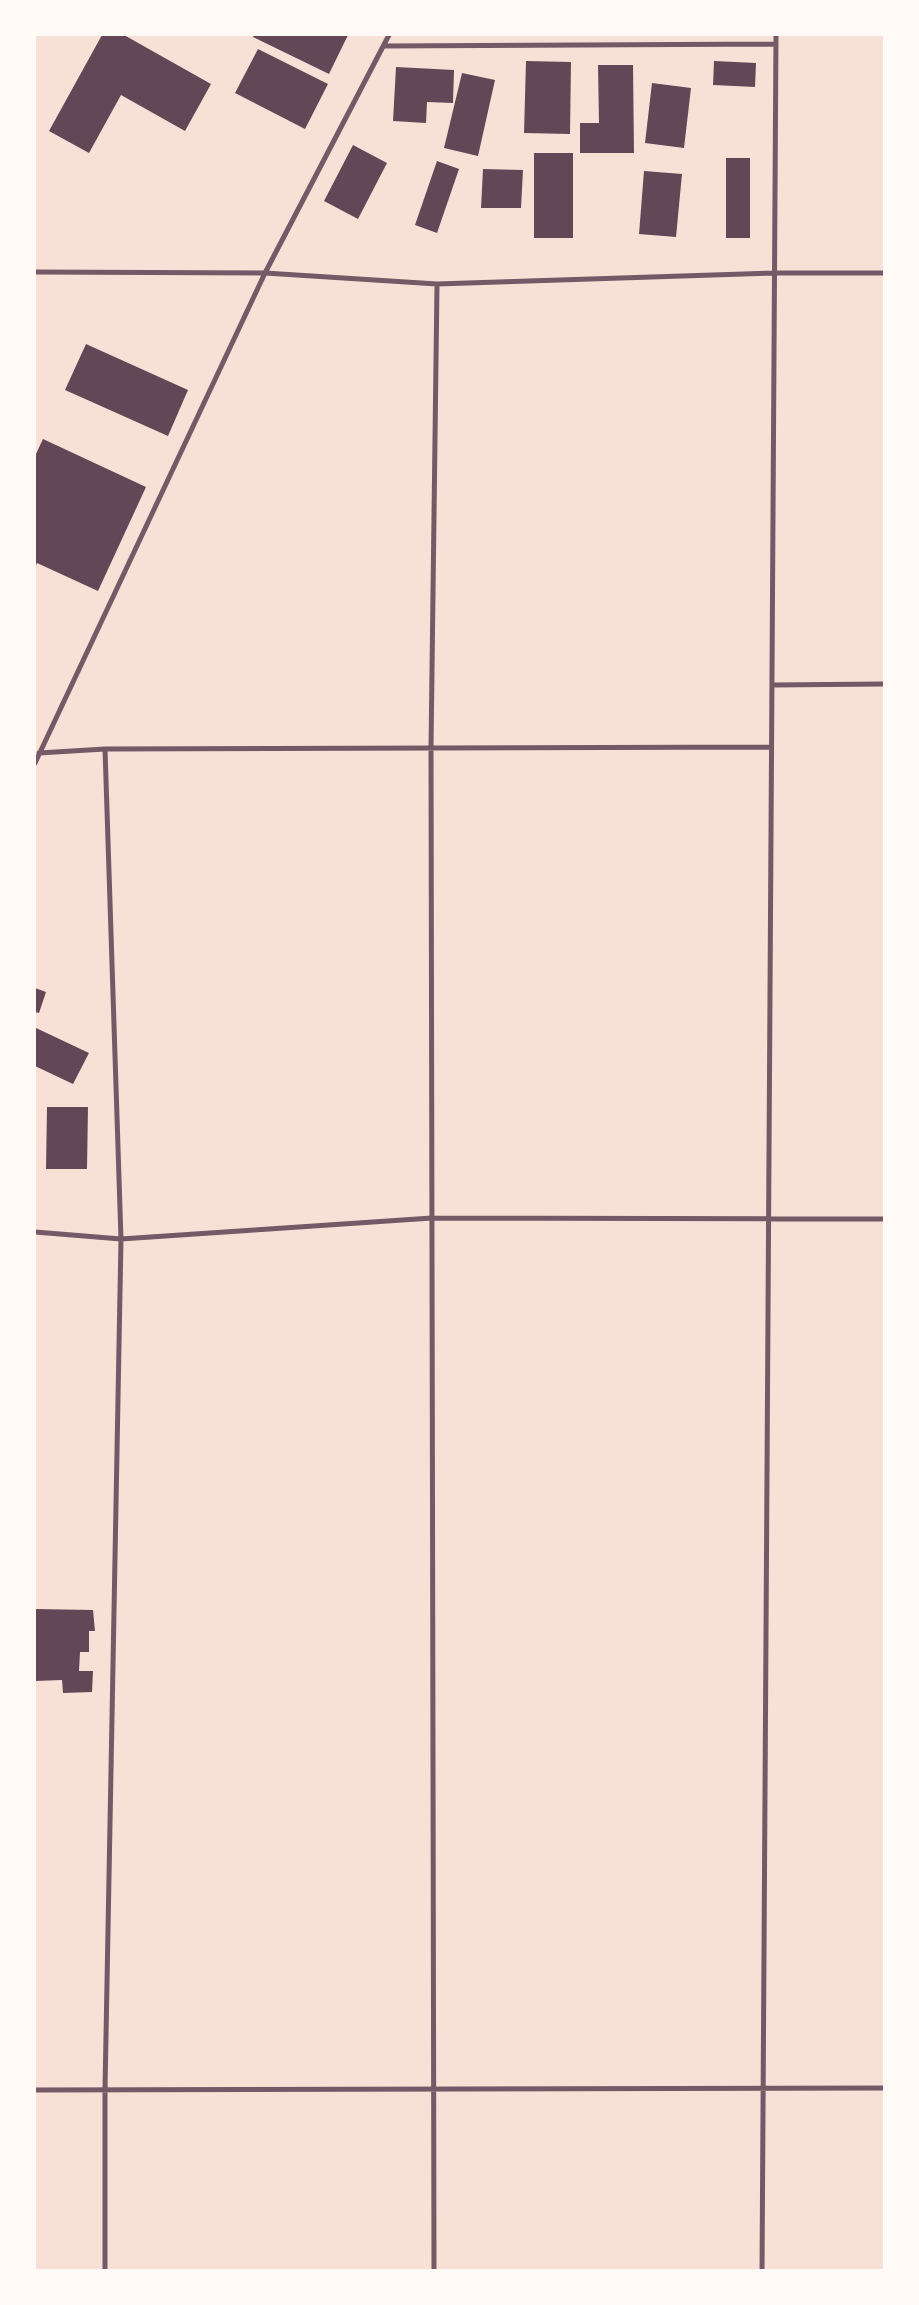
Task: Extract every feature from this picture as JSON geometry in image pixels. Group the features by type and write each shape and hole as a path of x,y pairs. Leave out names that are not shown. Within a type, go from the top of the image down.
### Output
{"street":[{"path":"35,763 265,273 385,46 389,35"},
{"path":"762,2270 776,35"},
{"path":"385,46 776,44"},
{"path":"35,272 265,273 437,284 774,273 884,273"},
{"path":"434,2270 432,748 437,284"},
{"path":"772,684 884,684"},
{"path":"39,753 105,749 771,747"},
{"path":"105,749 121,1239 105,2089 105,2270"},
{"path":"35,1232 121,1239 432,1218 884,1219"},
{"path":"35,2090 884,2088"}],"building":[{"path":"102,35 124,35 211,84 185,131 121,95 89,153 49,131"},
{"path":"254,35 348,35 329,74 253,37"},
{"path":"258,49 328,84 305,129 235,93"},
{"path":"526,61 571,62 570,134 524,133"},
{"path":"714,61 756,63 755,87 713,85"},
{"path":"598,65 633,65 634,153 580,153 580,123 599,123"},
{"path":"396,67 454,70 453,103 427,102 426,123 393,121"},
{"path":"462,73 495,80 478,156 444,148"},
{"path":"652,83 691,88 684,148 645,143"},
{"path":"353,145 387,163 358,219 324,201"},
{"path":"534,153 573,153 573,238 534,238"},
{"path":"726,158 750,158 750,238 726,238"},
{"path":"437,161 459,169 437,233 415,225"},
{"path":"483,169 523,170 521,208 481,208"},
{"path":"644,171 682,174 676,237 639,234"},
{"path":"86,344 188,390 168,436 65,390"},
{"path":"43,439 146,487 98,591 37,563 35,568 35,456"},
{"path":"35,988 46,992 39,1013 35,1012"},
{"path":"36,1028 89,1053 73,1084 35,1066"},
{"path":"47,1107 88,1107 87,1169 46,1169"},
{"path":"35,1609 93,1610 95,1631 89,1631 89,1652 80,1652 79,1671 93,1671 92,1692 63,1693 62,1680 35,1681"}]}
